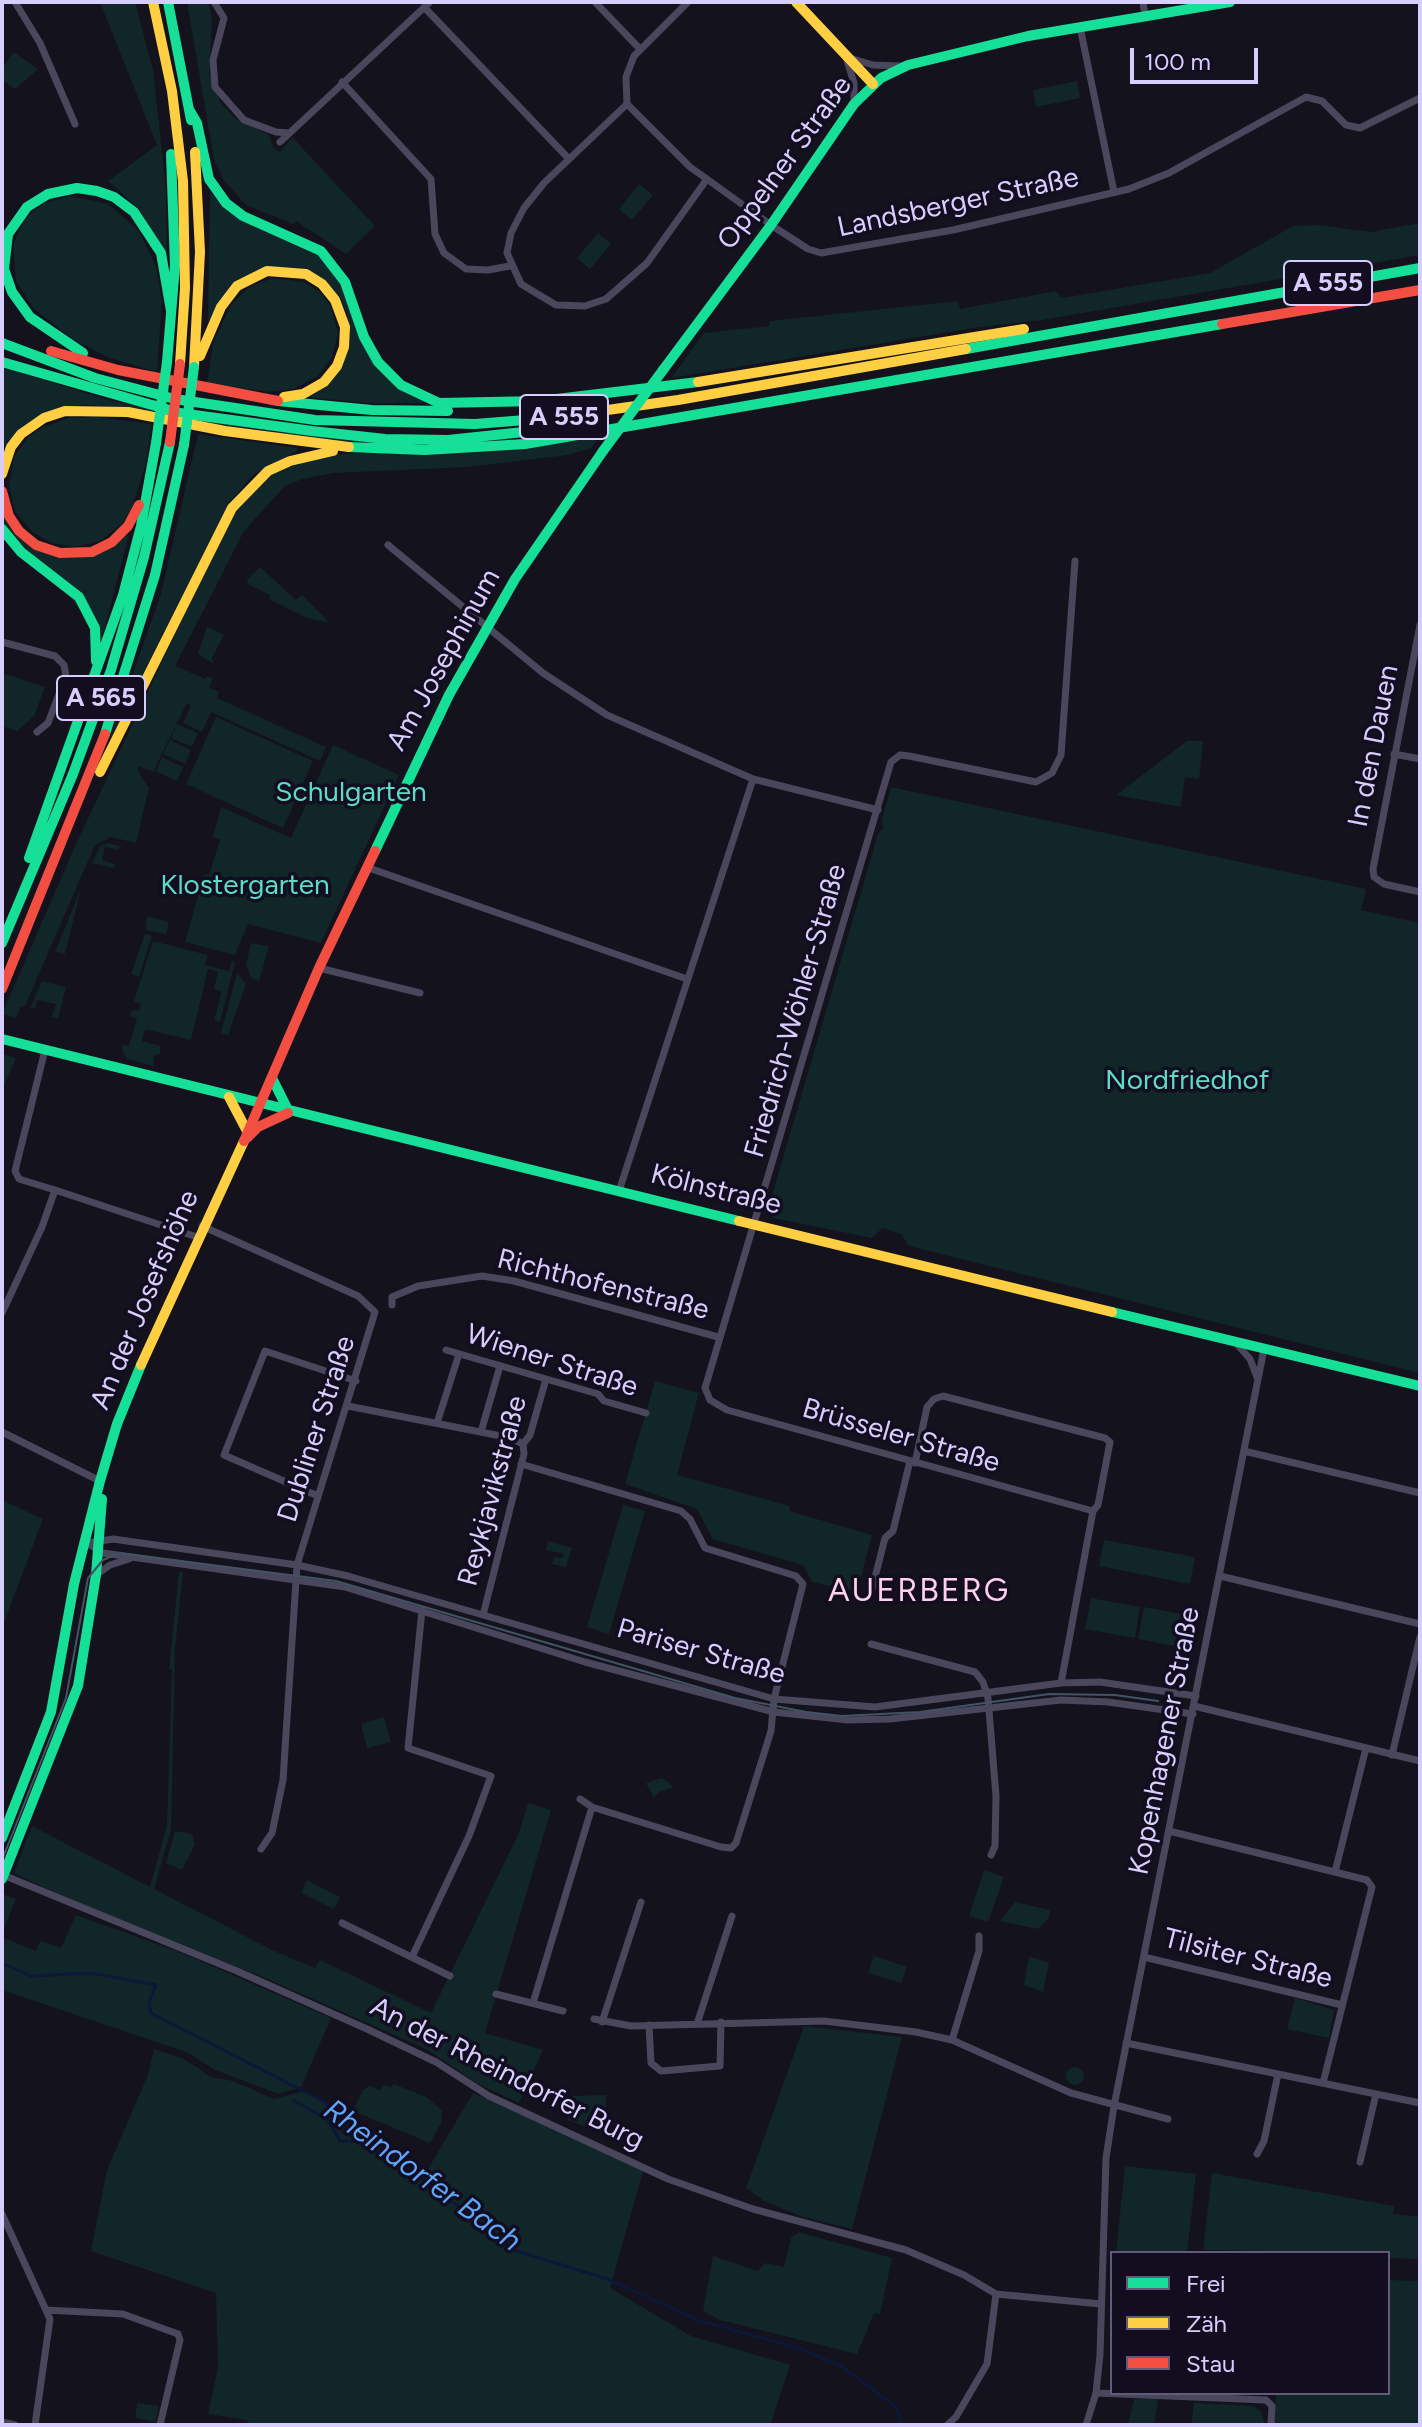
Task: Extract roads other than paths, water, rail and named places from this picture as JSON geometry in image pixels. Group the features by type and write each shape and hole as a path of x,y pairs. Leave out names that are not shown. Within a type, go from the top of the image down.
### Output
{"main road":[{"name":"A 565","path":"2,943 62,801 106,682 144,557 170,442 180,364 185,227 172,91 153,2"},
{"name":"A 565","path":"2,989 100,748 144,611 184,445 194,367 200,252 190,111 168,2"},
{"path":"796,2 873,84"},
{"name":"Oppelner Straße","path":"603,451 771,225 854,104 873,84 908,65 1080,27 1230,2"},
{"path":"2,930 123,595 156,443 171,311 174,241 167,106 172,91"},
{"path":"190,111 197,123 209,179 226,203 243,216 321,251 345,282 364,337 378,362 401,385 439,403 473,405 540,401 654,389 1215,298 1235,299"},
{"path":"128,371 69,347 24,310 4,269 8,234 15,222 37,199 63,189 77,188 114,197 147,228 161,253 171,311"},
{"name":"A 555","path":"2,343 95,378 175,399 315,420 432,425 524,421 606,412 1420,268"},
{"path":"194,367 221,307 237,286 267,271 289,270 306,274 329,291 340,309 345,327 341,357 324,382 303,394 257,396"},
{"name":"A 555","path":"2,362 180,413 385,439 448,440 671,416 1420,290"},
{"path":"2,333 86,362 128,371 257,396 372,410 512,408 895,361"},
{"path":"2,474 11,447 28,428 54,414 84,409 128,412 225,431 357,448 425,450 525,444 671,416"},
{"path":"65,839 232,508 268,471 290,461 357,448"},
{"name":"Am Josephinum","path":"259,1105 273,1080 319,968 411,769 485,627 603,451"},
{"path":"2,491 12,522 27,539 45,549 80,554 102,548 121,535 146,491"},
{"path":"2,529 21,552 70,588 88,610 97,644 93,681"},
{"name":"Kölnstraße","path":"2,1039 259,1105 1420,1386"},
{"path":"273,1080 289,1112"},
{"path":"229,1097 245,1136"},
{"name":"An der Josefshöhe","path":"2,1838 51,1712 74,1584 117,1424 197,1237 259,1105"},
{"name":"An der Josefshöhe","path":"245,1136 289,1112"},
{"name":"An der Josefshöhe","path":"3,1877 78,1686 96,1575 100,1481"}],"street":[{"path":"15,2 48,59 75,124"},
{"path":"214,2 224,18 213,60 215,87 244,120 276,132 290,133"},
{"path":"413,2 425,6 569,159"},
{"path":"595,2 639,48"},
{"path":"688,2 639,48 626,77 627,104 534,193 520,215 509,242 510,266 521,284 543,300 564,306 596,303 616,292 647,263 707,179"},
{"path":"1143,2 1145,16"},
{"path":"280,142 425,6"},
{"name":"Landsberger Straße","path":"1080,27 1114,192"},
{"path":"845,55 873,65 908,65"},
{"path":"845,55 854,83 854,104"},
{"path":"342,82 431,179 435,234 444,253 466,269 488,270 510,266"},
{"name":"Landsberger Straße","path":"627,104 662,143 707,179 808,249 830,253 953,230 1114,192 1169,173 1306,97 1322,101 1346,125 1360,128 1420,98"},
{"path":"388,545 543,673 607,715 753,779 878,810"},
{"name":"Friedrich-Wöhler-Straße","path":"756,1224 891,762 900,755 1036,782 1052,773 1061,755 1075,561"},
{"name":"In den Dauen","path":"1420,625 1373,869 1374,877 1384,884 1420,892"},
{"path":"2,642 55,656 64,665 66,676 48,723 37,732"},
{"path":"1394,754 1420,759"},
{"path":"619,1191 753,779"},
{"path":"366,867 687,979"},
{"path":"319,968 420,993"},
{"path":"45,1050 15,1171 19,1179 197,1237"},
{"path":"2,1313 42,1227 55,1190"},
{"name":"Brüsseler Straße","path":"756,1224 718,1337 705,1388 718,1407 1093,1511"},
{"name":"Dubliner Straße","path":"202,1226 358,1296 373,1306 375,1317 297,1565"},
{"name":"Richthofenstraße","path":"392,1305 392,1297 418,1286 482,1276 514,1281 718,1337"},
{"path":"1235,1342 1255,1366 1258,1384"},
{"name":"Kopenhagener Straße","path":"1086,2425 1096,2393 1106,2158 1114,2106 1264,1349"},
{"name":"Wiener Straße","path":"446,1350 598,1394 604,1401 646,1413"},
{"path":"318,1496 224,1455 265,1351 356,1381"},
{"path":"437,1423 459,1354"},
{"path":"481,1432 500,1366"},
{"name":"Reykjavikstraße","path":"483,1615 521,1464 523,1444 530,1435 546,1379"},
{"path":"871,1593 885,1538 893,1531 927,1407 934,1399 943,1396 1105,1438 1110,1442 1108,1463 1093,1511 1061,1683"},
{"path":"348,1406 481,1432 523,1444"},
{"path":"2,1432 100,1481"},
{"path":"1244,1451 1420,1493"},
{"path":"521,1464 685,1513 705,1548 801,1579 803,1584 774,1699 774,1712 734,1846 721,1847 592,1807 580,1799"},
{"path":"87,1543 98,1539"},
{"name":"Pariser Straße","path":"98,1539 297,1565 352,1577 483,1615 548,1630 774,1699 875,1707 1061,1683 1126,1684 1196,1696"},
{"path":"87,1543 97,1551"},
{"name":"Pariser Straße","path":"97,1551 345,1587 585,1662 774,1712 848,1720 890,1719 1072,1700 1193,1710 1420,1761"},
{"path":"96,1575 110,1565 133,1557"},
{"path":"261,1849 272,1833 283,1780 297,1565"},
{"path":"1220,1576 1420,1624"},
{"path":"412,1957 469,1836 491,1776 408,1748 422,1610"},
{"path":"1392,1755 1420,1637"},
{"path":"871,1644 975,1672 987,1694 989,1707 996,1796 995,1846 991,1855"},
{"path":"1335,1872 1366,1748"},
{"path":"533,2003 592,1807"},
{"name":"Tilsiter Straße","path":"1169,1831 1367,1880 1372,1887 1323,2083"},
{"name":"An der Rheindorfer Burg","path":"3,1877 237,1971 367,2029 436,2062 489,2096 668,2179 753,2209 906,2250 964,2275 996,2294 1101,2304"},
{"path":"641,1902 598,2020 649,2025 863,2023 952,2040 1044,2082 1114,2106 1168,2119"},
{"path":"697,2024 732,1916"},
{"path":"342,1923 450,1976"},
{"path":"952,2040 979,1951 979,1936"},
{"name":"Tilsiter Straße","path":"1144,1957 1342,2005"},
{"path":"496,1994 563,2011"},
{"path":"649,2025 651,2063 661,2071 720,2066 721,2022"},
{"path":"1126,2043 1420,2103"},
{"path":"1257,2154 1264,2141 1278,2074"},
{"path":"1360,2162 1376,2094"},
{"path":"2,2214 50,2325 35,2425"},
{"path":"947,2425 956,2417 987,2364 996,2294"},
{"path":"46,2310 123,2314 178,2334 180,2340 160,2425"},
{"path":"1096,2393 1110,2394"},
{"path":"1145,2395 1266,2400 1272,2406 1271,2425"},
{"path":"2,2422 15,2425"}],"waterway":[{"name":"Rheindorfer Bach","path":"2,1963 31,1976 91,1973 156,1985 149,2002 151,2013 321,2100 514,2250 607,2279 701,2321 798,2348 840,2365 896,2407 902,2425"},
{"path":"293,2100 328,2120 340,2141 372,2141"}],"tram line":[{"path":"2,1860 66,1698 88,1578 103,1560 119,1553 336,1581 735,1698 806,1712 842,1716 920,1712 1049,1694 1115,1695 1158,1701"}],"district":[{"name":"AUERBERG","path":"919,1592"}],"park label":[{"name":"Schulgarten","path":"351,793"},
{"name":"Klostergarten","path":"245,886"},
{"name":"Nordfriedhof","path":"1187,1081"}]}
